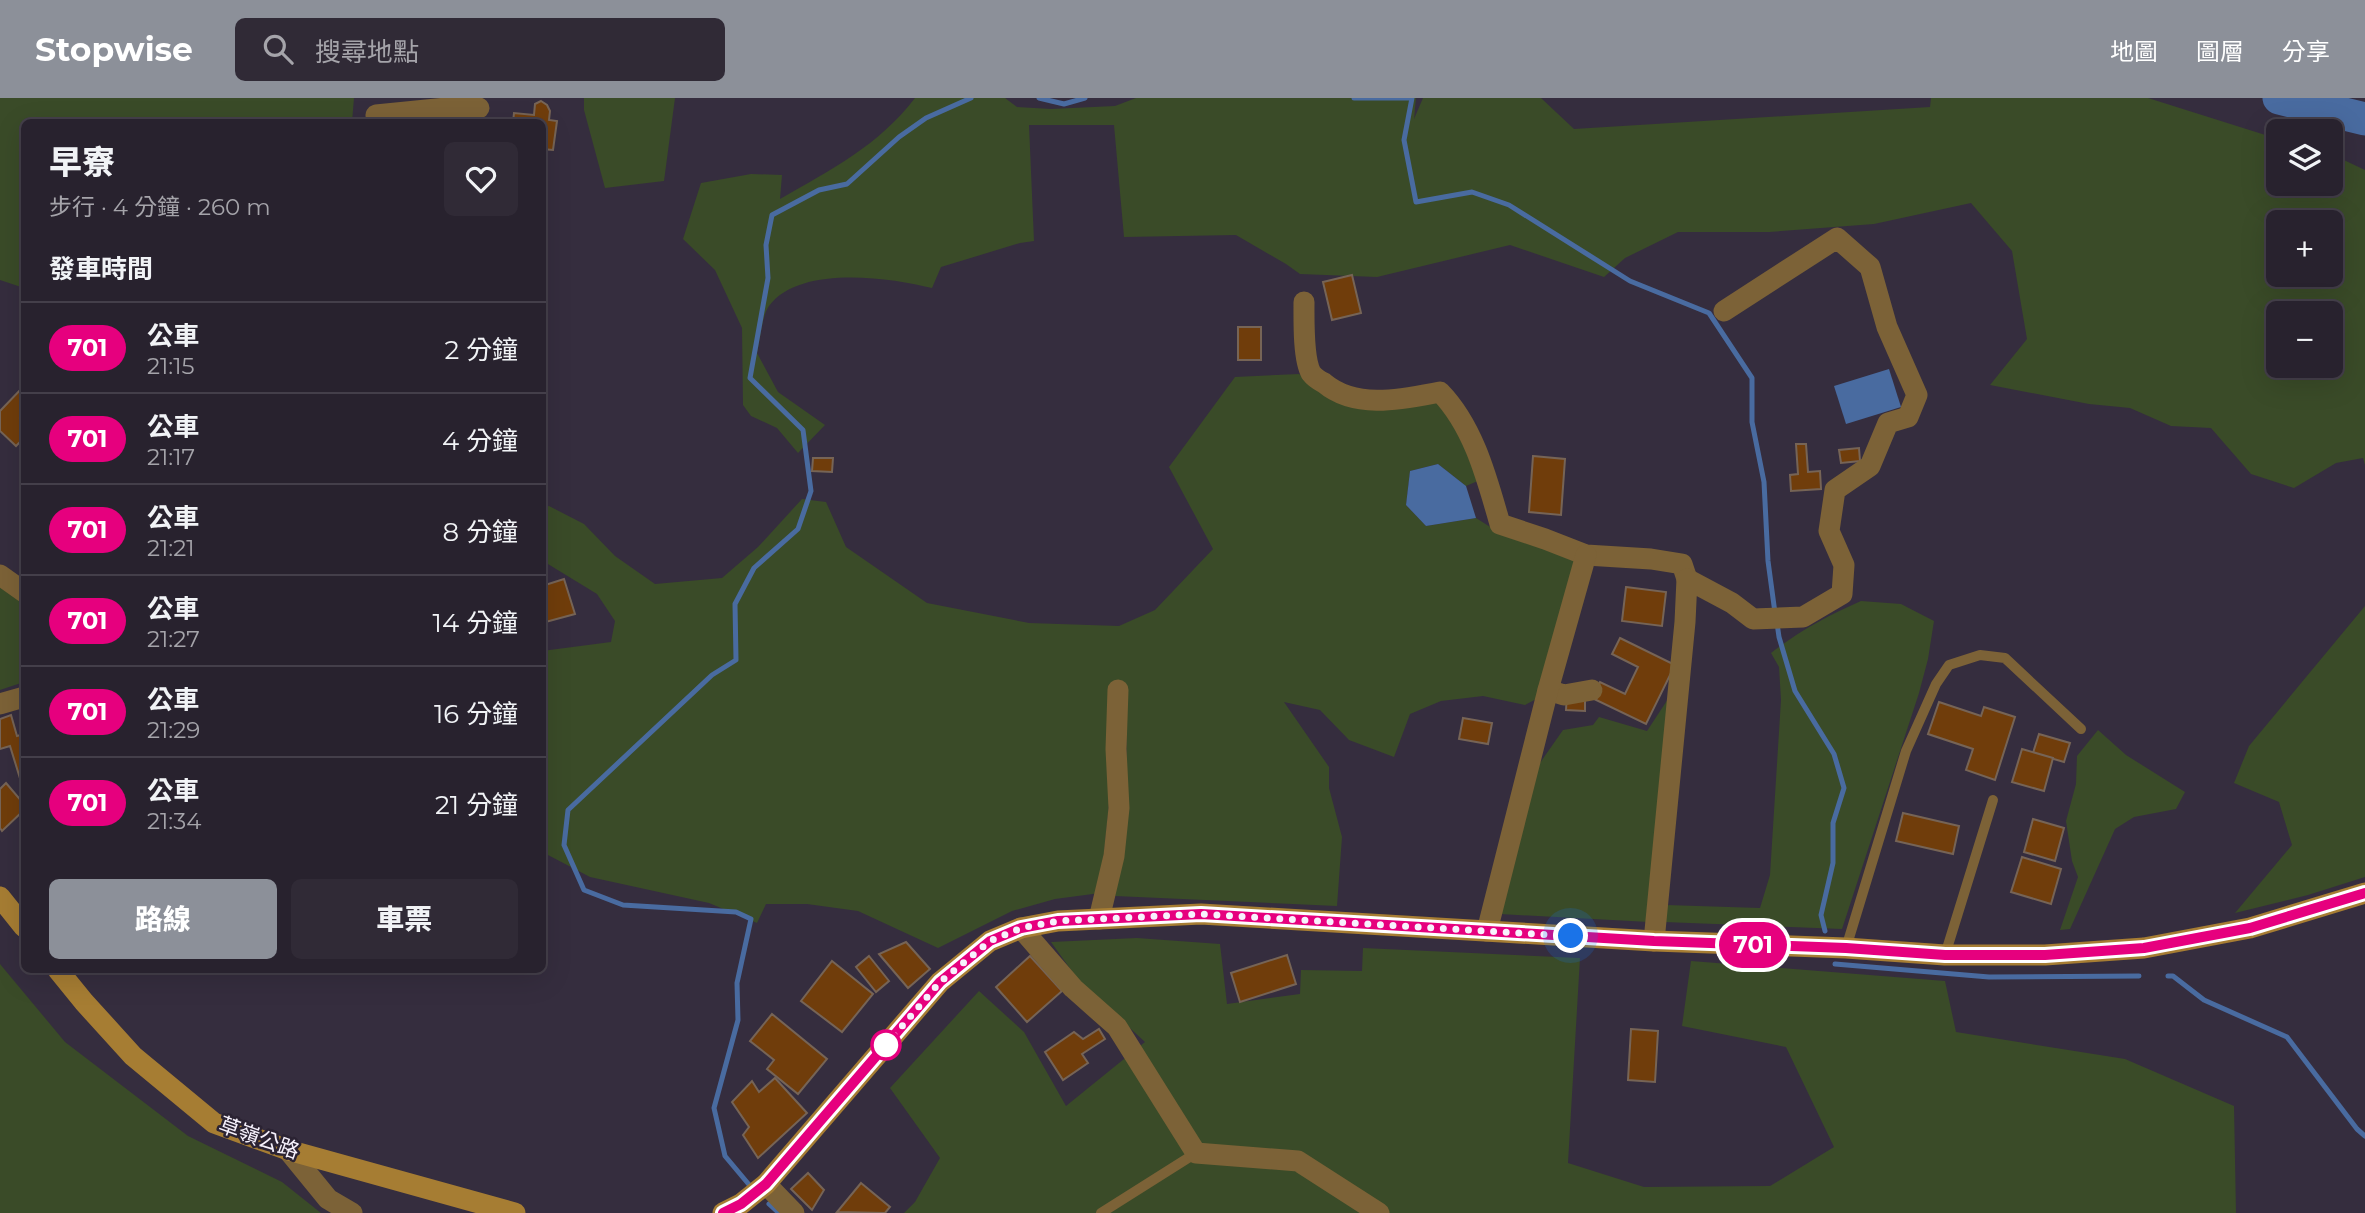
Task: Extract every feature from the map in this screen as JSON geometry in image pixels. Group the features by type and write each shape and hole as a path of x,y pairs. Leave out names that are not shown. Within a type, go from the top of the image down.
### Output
{"main road":[{"path":"726,1212 766,1184 940,982 990,941 1021,928 1058,921 1201,914 1654,941 1846,948 1945,955 2045,955 2144,948 2250,928 2365,893"},
{"path":"0,897 21,924"},
{"name":"草嶺公路","path":"60,973 134,1056 214,1123 289,1150 515,1213"}],"street":[{"path":"377,119 376,115 456,107 479,108"},
{"path":"1687,579 1732,603 1753,619 1803,617 1842,594 1844,565 1829,531 1835,490 1870,466 1888,423 1908,417 1917,395 1887,327 1870,267 1837,238 1724,311"},
{"path":"1304,302 1305,348 1311,372 1328,387 1356,400 1405,399 1440,392 1454,406 1486,476 1500,524 1586,555 1682,564 1687,579 1685,622 1654,941"},
{"path":"1487,931 1548,690 1586,555"},
{"path":"0,575 21,590"},
{"path":"1100,919 1114,856 1119,808 1116,749 1118,690"},
{"path":"1548,690 1564,695 1592,690"},
{"path":"0,704 21,697"},
{"path":"1021,928 1073,988 1116,1027 1195,1153 1298,1161 1379,1213"},
{"path":"289,1150 328,1199 352,1213"},
{"path":"766,1184 794,1213"}],"lane":[{"path":"1846,948 1906,751 1936,684 1949,665 1980,655 2005,659 2081,729"},
{"path":"1945,955 1993,800"},
{"path":"1101,1213 1195,1153"}],"green space":[{"path":"0,98 354,98 352,119 21,119 21,287 0,280"},
{"path":"584,98 675,98 664,181 605,188 584,110"},
{"path":"915,98 1005,98 1017,107 1051,109 1115,106 1136,98 1416,98 1414,119 1423,98 1541,98 1574,129 1930,107 1931,98 2148,98 2266,135 2266,196 2343,196 2343,160 2365,170 2365,465 2363,458 2336,463 2294,488 2251,474 2211,428 2171,426 2130,408 2089,404 1990,385 2027,339 2012,251 1971,203 1874,224 1769,232 1678,232 1625,258 1604,277 1510,245 1377,277 1300,274 1236,235 1124,237 1114,125 1029,125 1034,241 941,267 932,288 869,278 822,279 801,284 783,293 769,306 757,353 778,392 825,425 798,453 777,428 751,416 743,405 742,328 715,270 683,239 701,183 751,174 782,175 780,199 853,155 886,130"},
{"path":"1299,374 1321,390 1435,400 1453,417 1480,480 1466,486 1438,464 1410,471 1406,505 1426,526 1476,518 1495,530 1582,562 1551,691 1525,705 1483,696 1441,701 1410,714 1394,757 1349,740 1320,710 1284,702 1329,767 1329,788 1342,837 1337,906 1115,896 1127,808 1126,686 1110,794 1100,893 1055,899 1012,911 938,948 858,911 807,904 766,904 757,923 709,903 590,877 546,855 546,650 611,642 615,621 597,594 546,563 546,506 584,524 615,556 655,584 722,578 758,547 802,499 826,502 846,547 927,603 1029,623 1119,626 1155,610 1213,549 1169,467 1235,377"},
{"path":"0,587 21,601 21,683 0,690"},
{"path":"1861,601 1901,604 1934,621 1919,693 1842,929 1664,922 1666,905 1760,908 1770,875 1781,700 1779,667 1771,653 1814,624"},
{"path":"2365,606 2365,877 2308,895 2235,913 2292,845 2279,802 2234,783 2249,746"},
{"path":"1668,699 1649,922 1500,914 1535,770 1563,730 1593,725 1599,717 1647,731"},
{"path":"2098,730 2126,755 2185,792 2176,809 2134,817 2115,829 2070,929 2060,930 2078,877 2072,861 2066,821 2076,784 2077,756"},
{"path":"1137,938 1220,944 1227,1004 1300,994 1301,970 1362,971 1363,948 1580,958 1568,1163 1644,1187 1770,1186 1834,1147 1786,1047 1682,1026 1691,961 1945,981 1956,1032 2125,1059 2234,1106 2236,1213 904,1213 915,1202 940,1158 890,1088 979,991 1024,1032 1066,1106 1145,1042 1079,981 1051,942"},
{"path":"0,964 65,1042 188,1136 282,1182 321,1213 0,1213"}],"water":[{"path":"1889,369 1901,407 1846,424 1834,386"},
{"path":"1438,464 1466,486 1476,518 1426,526 1406,505 1410,471"}],"building":[{"path":"541,101 547,105 550,111 549,120 557,121 553,150 546,149 546,119 513,119 514,113 534,115 535,104"},
{"path":"1352,275 1361,313 1332,320 1323,282"},
{"path":"1238,327 1261,327 1261,360 1238,360"},
{"path":"21,389 21,441 16,446 0,431 0,411"},
{"path":"1796,444 1806,444 1808,472 1820,471 1821,489 1791,491 1790,475 1798,474"},
{"path":"1859,448 1860,461 1841,463 1839,450"},
{"path":"1533,456 1565,459 1561,515 1529,512"},
{"path":"813,458 833,458 832,472 812,471"},
{"path":"564,579 575,614 546,622 546,585"},
{"path":"1626,587 1666,592 1662,626 1622,621"},
{"path":"1620,638 1675,665 1646,724 1592,698 1600,682 1625,694 1638,667 1612,654"},
{"path":"1567,693 1585,694 1585,711 1566,710"},
{"path":"1939,702 1981,716 1984,707 2015,717 1995,780 1966,770 1973,749 1928,734"},
{"path":"11,715 17,736 21,735 21,782 10,746 0,749 0,719"},
{"path":"1463,718 1492,723 1488,744 1459,739"},
{"path":"2039,734 2070,743 2064,762 2033,753"},
{"path":"2022,749 2053,758 2044,791 2012,782"},
{"path":"6,783 21,800 21,813 2,831 0,828 0,789"},
{"path":"1903,813 1959,826 1953,854 1896,841"},
{"path":"2033,819 2064,828 2055,861 2024,852"},
{"path":"2022,857 2061,869 2051,904 2011,892"},
{"path":"906,942 930,969 908,988 879,954"},
{"path":"1287,955 1296,984 1240,1002 1231,973"},
{"path":"869,956 889,981 876,992 856,967"},
{"path":"1030,956 1062,991 1027,1022 996,987"},
{"path":"832,961 873,994 842,1032 801,1001"},
{"path":"772,1014 827,1059 798,1094 767,1069 774,1060 750,1041"},
{"path":"1099,1029 1105,1039 1082,1054 1088,1063 1063,1080 1045,1052 1074,1032 1083,1039"},
{"path":"1631,1029 1658,1031 1655,1082 1628,1080"},
{"path":"775,1078 807,1113 758,1158 743,1135 749,1127 732,1102 752,1081 759,1092"},
{"path":"808,1173 824,1190 812,1210 791,1189"},
{"path":"861,1183 890,1207 885,1213 837,1212"}],"waterway":[{"path":"751,1187 725,1156 714,1108 738,1020 737,983 751,919 736,912 623,905 584,890 564,845 568,810 712,675 736,660 735,604 754,568 798,529 811,491 803,430 750,378 768,278 766,245 772,215 819,190 847,184 899,137 926,118 971,98"},
{"path":"1039,98 1064,104 1085,98"},
{"path":"1354,98 1412,98 1404,140 1416,202 1472,192 1509,205 1630,281 1709,313 1752,378 1752,422 1764,482 1768,561 1775,613"},
{"path":"2279,98 2365,119"},
{"path":"1777,623 1795,691 1834,754 1844,788 1833,823 1833,863 1821,915 1825,931"},
{"path":"1835,964 1989,977 2139,976"},
{"path":"2168,976 2173,976 2204,1000 2287,1037 2365,1136"},
{"path":"769,1204 779,1213"}],"bus line":[{"name":"701","path":"723,1213 741,1204 766,1184 940,982 990,941 1021,928 1058,921 1201,914 1654,941 1846,948 1945,955 2045,955 2144,948 2250,928 2365,893"}],"route":[{"path":"886,1045 940,982 990,941 1021,928 1058,921 1201,914 1571,936"}]}
